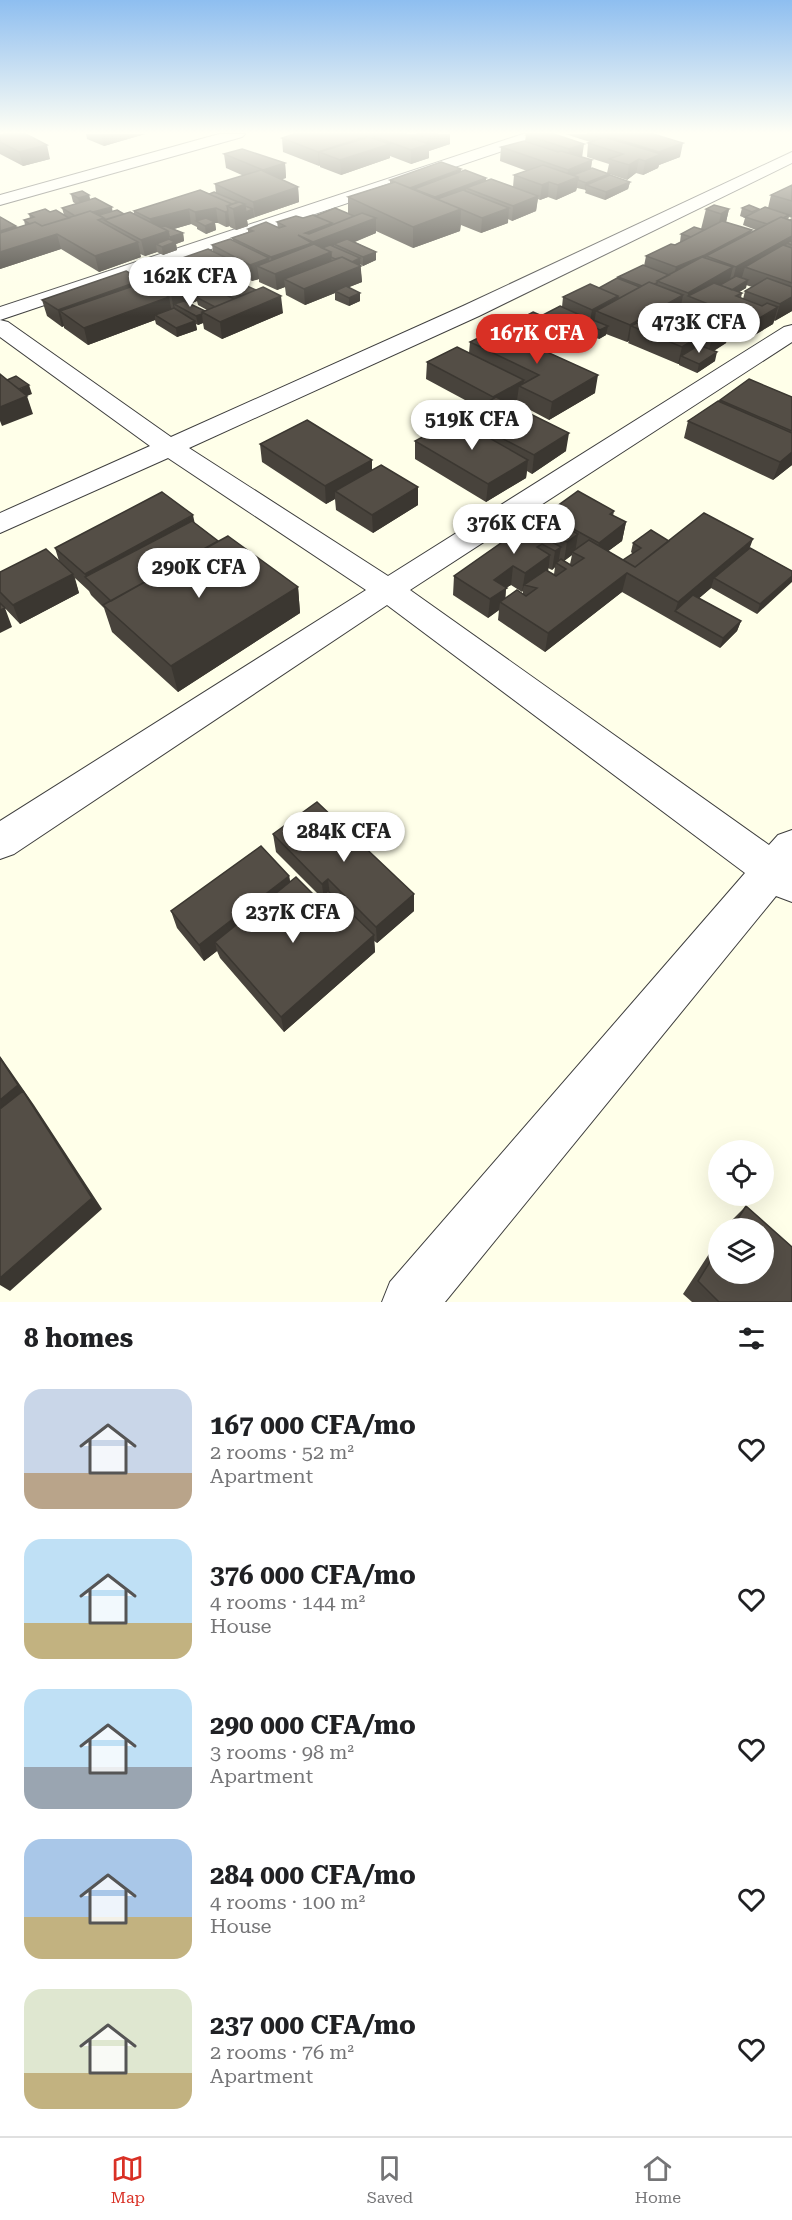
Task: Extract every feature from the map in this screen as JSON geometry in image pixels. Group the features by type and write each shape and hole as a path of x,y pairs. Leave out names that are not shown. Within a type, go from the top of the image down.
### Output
{"street":[{"path":"0,200 19,195"},
{"path":"0,314 357,195"},
{"path":"0,524 482,306 713,195"},
{"path":"0,327 170,448 388,590 786,866 410,1302"},
{"path":"0,842 388,590 792,332"}],"building":[{"path":"72,195 89,195 78,198"},
{"path":"185,195 211,195 232,204 227,206 228,211 225,212 216,208 195,212 189,209 150,219 134,211"},
{"path":"211,195 221,195 238,202 232,204"},
{"path":"238,195 275,195 253,202"},
{"path":"355,195 426,195 461,209 413,227 348,197"},
{"path":"449,195 475,195 509,208 482,218 437,199"},
{"path":"484,195 538,196 513,206"},
{"path":"771,195 792,195 792,201"},
{"path":"95,198 112,207 75,216 62,208"},
{"path":"239,202 245,204 233,209 227,206"},
{"path":"714,205 729,209 721,214 706,209"},
{"path":"749,205 759,209 752,212 742,208"},
{"path":"765,207 789,215 767,224 745,217"},
{"path":"335,208 354,216 332,225 315,216"},
{"path":"45,209 50,212 56,210 69,218 42,226 35,222 30,224 24,220 34,217 29,214"},
{"path":"117,210 124,214 105,220 99,215"},
{"path":"90,211 104,218 98,220 138,242 95,256 57,234 0,252 0,233 35,222 42,226"},
{"path":"130,212 168,231 141,240 104,220"},
{"path":"362,213 376,218 313,242 298,235 312,243 271,257 232,238 253,231 248,229 266,222 279,228 285,226 277,222 296,216 303,218 313,215 332,223 305,233 309,234"},
{"path":"0,217 16,226 0,231"},
{"path":"781,217 792,221 792,236 736,267 706,256 754,231"},
{"path":"206,218 215,222 205,226 196,221"},
{"path":"722,221 752,230 705,255 676,267 646,256 671,244 675,245"},
{"path":"165,226 183,233 170,237 168,231 161,227"},
{"path":"694,227 704,230 691,237 681,234"},
{"path":"169,239 175,242 162,247 156,244"},
{"path":"230,239 269,258 250,265 212,245"},
{"path":"347,239 376,252 363,257 334,244"},
{"path":"314,244 331,252 275,274 257,266"},
{"path":"330,245 360,258 352,262 342,257 335,259 331,257 331,252 322,248"},
{"path":"783,245 792,248 792,283 745,267"},
{"path":"208,249 243,266 171,294 137,274"},
{"path":"342,257 361,266 304,289 284,279"},
{"path":"702,257 733,267 688,293 657,281"},
{"path":"643,265 669,275 657,283 649,282 642,286 618,277"},
{"path":"126,271 142,280 58,310 42,300"},
{"path":"736,276 748,280 732,290 720,285"},
{"path":"617,278 640,287 618,299 618,296 599,288"},
{"path":"767,278 792,287 792,297 780,304 745,291"},
{"path":"236,281 256,290 241,296 222,286"},
{"path":"145,282 169,297 84,328 60,311"},
{"path":"649,282 683,295 630,325 596,311"},
{"path":"714,283 742,293 736,296 762,306 767,303 778,307 753,322 688,296"},
{"path":"590,284 618,296 592,310 563,297"},
{"path":"346,286 360,293 349,298 335,291"},
{"path":"263,287 281,296 220,322 202,312"},
{"path":"215,289 234,299 215,307 196,297"},
{"path":"184,301 205,311 196,316 174,304"},
{"path":"677,305 730,326 712,337 658,315"},
{"path":"560,306 589,319 562,333 563,325 541,316"},
{"path":"174,308 195,321 176,328 155,315"},
{"path":"533,312 563,325 531,342 501,329"},
{"path":"650,316 700,336 682,347 631,326"},
{"path":"593,320 608,326 600,330 585,324"},
{"path":"496,329 598,375 552,402 519,386 539,375 470,342"},
{"path":"699,345 717,352 699,364 681,356"},
{"path":"457,347 524,380 493,397 427,362"},
{"path":"0,374 27,396 0,407"},
{"path":"16,376 29,385 19,389 7,380"},
{"path":"749,379 792,397 792,431 720,400"},
{"path":"496,397 569,433 534,455 461,417"},
{"path":"718,401 792,433 792,452 780,462 688,421"},
{"path":"456,419 528,460 488,484 415,441"},
{"path":"307,420 372,460 325,486 260,444"},
{"path":"381,465 418,487 372,515 335,491"},
{"path":"578,491 614,511 610,514 626,522 599,543 546,514"},
{"path":"162,492 193,515 85,574 55,548"},
{"path":"704,513 753,539 678,602 627,573 548,633 500,602 517,590 526,596 537,588 524,585 546,570 556,576 566,569 556,563 561,559 572,566 584,558 572,552 589,540 635,567"},
{"path":"542,514 578,534 567,542 557,537 550,541 561,547 555,551 542,544 537,547 550,555 525,573 513,566 494,580 507,588 490,599 454,576"},
{"path":"192,521 218,541 111,601 85,577"},
{"path":"651,530 669,541 635,567 623,560 641,548 633,543"},
{"path":"228,536 298,587 171,666 103,605"},
{"path":"750,548 792,571 792,576 760,604 714,578"},
{"path":"46,549 73,574 13,605 0,592 0,572"},
{"path":"693,595 741,621 723,638 675,611"},
{"path":"317,802 414,894 376,927 328,879 322,884 273,834"},
{"path":"261,846 289,876 199,945 171,911"},
{"path":"296,877 318,899 328,891 374,935 281,1017 215,942"},
{"path":"0,1058 18,1085 0,1100"},
{"path":"23,1091 92,1198 0,1278 0,1109"},
{"path":"746,1206 759,1218 738,1218"},
{"path":"774,1231 792,1247 792,1302 719,1302 698,1281 708,1265 708,1284 774,1284"}]}
